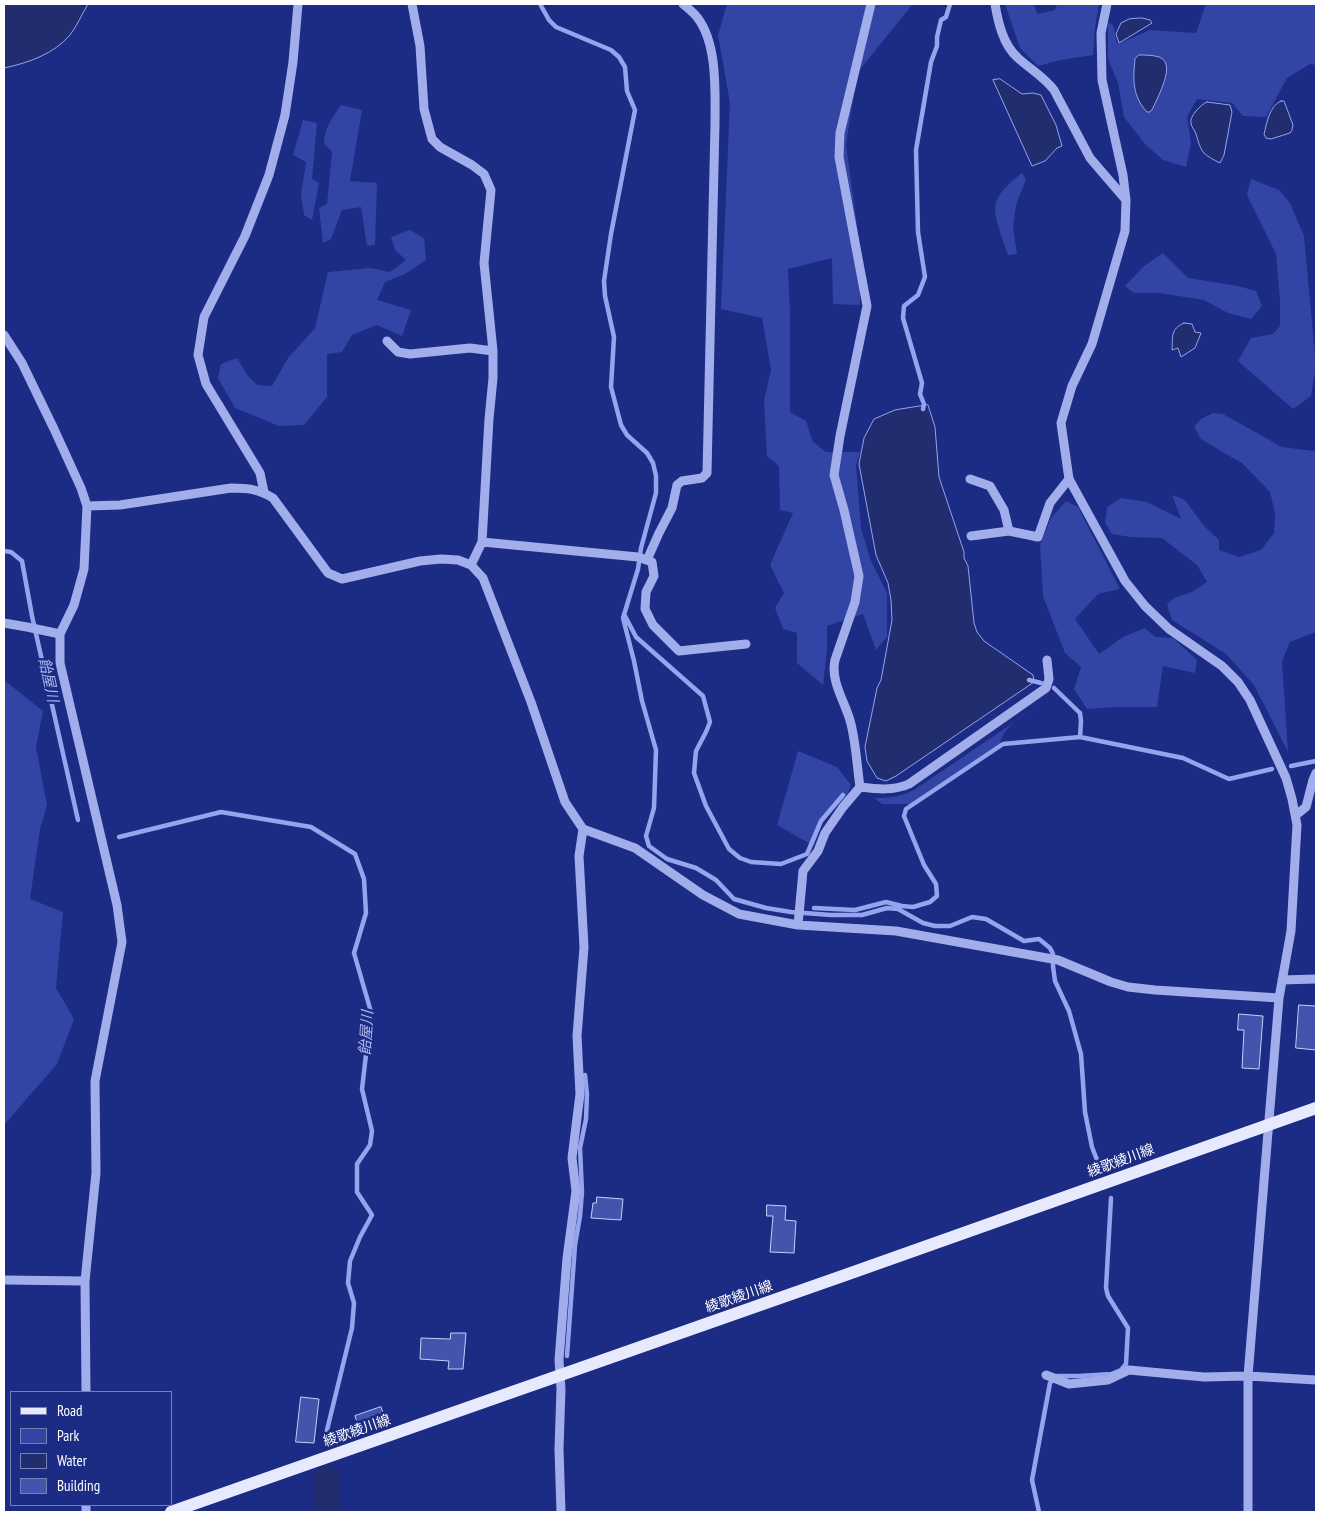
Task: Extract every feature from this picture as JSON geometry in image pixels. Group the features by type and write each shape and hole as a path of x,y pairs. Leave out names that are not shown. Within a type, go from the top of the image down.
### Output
{"main road":[{"name":"綾歌綾川線","path":"171,1512 1316,1108"}],"street":[{"path":"264,492 260,473 206,384 198,355 204,317 245,236 269,175 285,114 293,62 298,4"},
{"path":"412,4 420,46 424,109 432,139 440,146 472,164 484,174 491,190 484,263 493,351 493,378 482,542 471,565"},
{"path":"642,558 659,533 672,508 677,485 682,481 702,478 707,473 715,124 714,73 712,51 707,36 698,18 683,4"},
{"path":"798,925 804,871 818,851 825,833 843,806 860,787 852,727 833,668 855,602 859,576 834,474 867,306 839,157 840,133 871,4"},
{"path":"995,4 1005,40 1016,57 1046,80 1054,90 1090,158 1126,200"},
{"path":"1107,4 1101,33 1102,80 1123,175 1126,200 1125,231 1092,344 1072,386 1061,423 1069,479 1125,580 1145,606 1169,629 1222,666 1238,682 1250,700 1286,778 1296,815 1291,931 1279,998 1248,1376 1248,1512"},
{"path":"4,335 22,363 81,488 87,506 84,568 74,605 60,634 60,663 117,905 122,942 95,1081 96,1173 85,1282 86,1391"},
{"path":"388,341 398,352 410,354 470,348 493,351"},
{"path":"970,479 990,486 1004,510 1009,531"},
{"path":"971,536 1009,531 1038,536 1050,503 1069,479"},
{"path":"87,506 120,505 231,488 248,488 264,492 273,498 328,573 336,577 342,579 420,561 458,560 471,565 483,578 531,702 565,802 583,829 635,848 703,896 739,914 798,925 896,931 1054,959 1111,982 1128,986 1155,990 1279,998"},
{"path":"482,542 642,558 652,562 654,576 646,592 645,609 653,625 679,651 746,644"},
{"path":"4,623 60,634"},
{"path":"860,787 879,789 903,787 909,784 1046,688 1048,678 1047,660"},
{"path":"1296,815 1306,807 1312,780 1316,773"},
{"path":"561,1512 559,1450 561,1389 559,1360 567,1258 576,1191 572,1158 580,1094 577,1036 584,947 579,856 583,829"},
{"path":"1282,980 1316,979"},
{"path":"4,1280 85,1282"},
{"path":"1051,1377 1069,1384 1108,1380 1128,1370 1204,1377 1248,1376 1316,1380"}],"green space":[{"path":"727,4 912,5 857,73 846,145 859,241 860,305 833,304 832,258 788,269 790,412 806,421 813,442 826,452 860,452 856,465 861,528 871,561 887,593 887,637 876,650 863,614 827,626 827,649 823,685 797,663 797,633 783,629 775,608 784,593 770,565 793,513 780,510 779,466 767,456 764,400 771,370 762,318 721,309 730,103 718,35"},
{"path":"1005,4 1034,4 1037,14 1055,10 1057,4 1099,4 1093,55 1038,66 1020,48"},
{"path":"1206,4 1316,4 1316,65 1310,64 1287,78 1266,117 1243,116 1232,103 1197,99 1187,117 1191,143 1186,167 1163,160 1145,144 1124,117 1118,83 1108,59 1108,23 1112,24 1118,44 1150,30 1196,33"},
{"path":"341,105 362,110 350,181 377,183 375,245 367,246 361,207 342,210 331,239 323,243 319,208 327,204 332,152 324,143 324,138 330,123"},
{"path":"303,120 317,123 312,179 319,183 312,220 304,215 301,194 306,162 293,155"},
{"path":"1022,173 1026,179 1016,205 1013,226 1017,254 1008,255 1001,236 995,207 1003,190"},
{"path":"1251,179 1279,190 1290,203 1304,236 1316,366 1311,396 1293,409 1238,361 1251,338 1273,334 1280,326 1276,254 1247,195"},
{"path":"410,230 424,238 426,260 405,274 385,282 377,300 411,310 402,336 377,325 352,335 342,352 327,354 327,397 304,425 279,426 235,408 218,378 221,364 237,358 248,376 257,385 272,386 288,358 315,328 328,272 370,268 390,272 406,260 395,250 391,237"},
{"path":"1163,253 1188,278 1238,286 1256,291 1262,306 1251,319 1228,313 1204,300 1159,293 1134,293 1125,286 1144,266"},
{"path":"1213,413 1223,414 1282,447 1314,451 1316,455 1316,632 1290,642 1282,661 1288,752 1254,685 1226,654 1172,620 1167,604 1174,598 1192,592 1207,582 1197,565 1162,538 1130,537 1112,534 1105,523 1107,507 1121,498 1147,502 1181,519 1172,495 1185,500 1204,526 1219,540 1219,550 1239,557 1261,550 1274,533 1275,513 1270,492 1242,463 1201,439 1194,427 1201,419"},
{"path":"1066,501 1078,507 1120,589 1098,594 1075,619 1099,654 1123,637 1145,628 1155,637 1173,638 1197,660 1195,673 1163,666 1157,707 1087,709 1074,689 1081,667 1065,653 1043,596 1040,544 1051,518"},
{"path":"4,680 43,711 36,747 47,805 40,829 30,899 63,912 56,988 74,1019 57,1064 4,1125"},
{"path":"1016,721 1006,731 1000,744 912,804 882,804 874,798 894,797 914,790"},
{"path":"798,751 837,767 851,785 847,795 822,823 814,846 777,825"}],"water":[{"path":"4,4 88,4 64,42 40,57 4,68"},
{"path":"1142,18 1150,20 1152,23 1119,43 1116,34 1121,23 1129,19"},
{"path":"1139,55 1159,57 1164,60 1166,66 1165,80 1150,112 1147,112 1142,106 1136,93 1135,59"},
{"path":"1000,79 1022,94 1033,93 1041,95 1056,125 1062,146 1057,148 1045,161 1032,166 993,80"},
{"path":"1284,101 1293,125 1292,130 1290,133 1271,139 1266,138 1264,134 1269,115 1277,103"},
{"path":"1207,102 1230,105 1232,112 1224,155 1220,163 1203,152 1191,124 1194,114"},
{"path":"1184,323 1192,324 1195,332 1201,333 1195,348 1181,357 1178,348 1172,350 1173,337 1176,328"},
{"path":"928,405 935,427 939,477 968,566 974,623 977,632 984,641 1033,675 1034,682 886,781 877,778 867,761 865,747 877,688 881,680 892,620 891,600 888,583 876,555 859,464 864,438 874,419 895,410"}],"building":[{"path":"1299,1005 1316,1006 1316,1050 1296,1048"},
{"path":"1239,1014 1263,1016 1259,1069 1242,1068 1244,1030 1238,1030"},
{"path":"597,1197 623,1199 621,1220 591,1218 593,1203 596,1203"},
{"path":"767,1205 786,1206 785,1220 796,1221 794,1253 770,1252 773,1216 767,1216"},
{"path":"451,1333 466,1333 463,1369 448,1369 449,1361 420,1359 421,1338 450,1339"},
{"path":"301,1397 319,1399 314,1443 296,1442"},
{"path":"381,1407 386,1422 360,1431 355,1416"}],"waterway":[{"path":"540,4 549,20 556,27 611,50 619,57 625,67 627,91 635,110 604,281 605,296 614,337 611,387 621,425 627,435 647,453 653,463 656,476 656,493 641,548 638,569 623,618 642,701 656,750 654,808 646,836 649,846 667,859 696,868 716,880 734,899 766,908 831,915 862,915 887,908 898,909 923,923 935,926 950,926 972,917 986,919 1024,941 1039,939 1050,948 1053,954 1055,981 1069,1011 1081,1054 1085,1112 1092,1147 1102,1173"},
{"path":"923,409 924,404 920,394 922,383 903,318 904,306 918,295 925,277 918,232 916,150 931,62 937,46 941,20 946,17 950,4"},
{"name":"飴屋川","path":"4,551 11,552 22,561 32,616 78,820"},
{"path":"624,614 636,637 703,696 710,722 696,751 694,773 706,806 729,849 740,858 751,862 781,864 807,854 821,821 843,795"},
{"path":"1029,680 1041,683"},
{"path":"1054,688 1080,713 1080,737"},
{"path":"814,908 855,910 886,902 913,907 930,902 937,896 936,884 924,865 904,816 906,809 1003,744 1080,737 1183,758 1229,779 1272,769"},
{"path":"1291,766 1316,761"},
{"name":"飴屋川","path":"119,837 221,812 311,827 355,854 364,879 366,913 354,953 371,1012 362,1089 372,1131 370,1145 357,1164 357,1192 372,1215 350,1261 348,1283 354,1303 352,1328 327,1430 326,1445"},
{"path":"567,1356 575,1245 582,1192 580,1148 586,1119 587,1094 585,1075"},
{"path":"1039,1512 1032,1480 1050,1383 1057,1376 1111,1374 1121,1370 1126,1364 1128,1328 1108,1296 1106,1288 1111,1198"},
{"name":"飴屋川","path":"327,1477 327,1512"}]}
